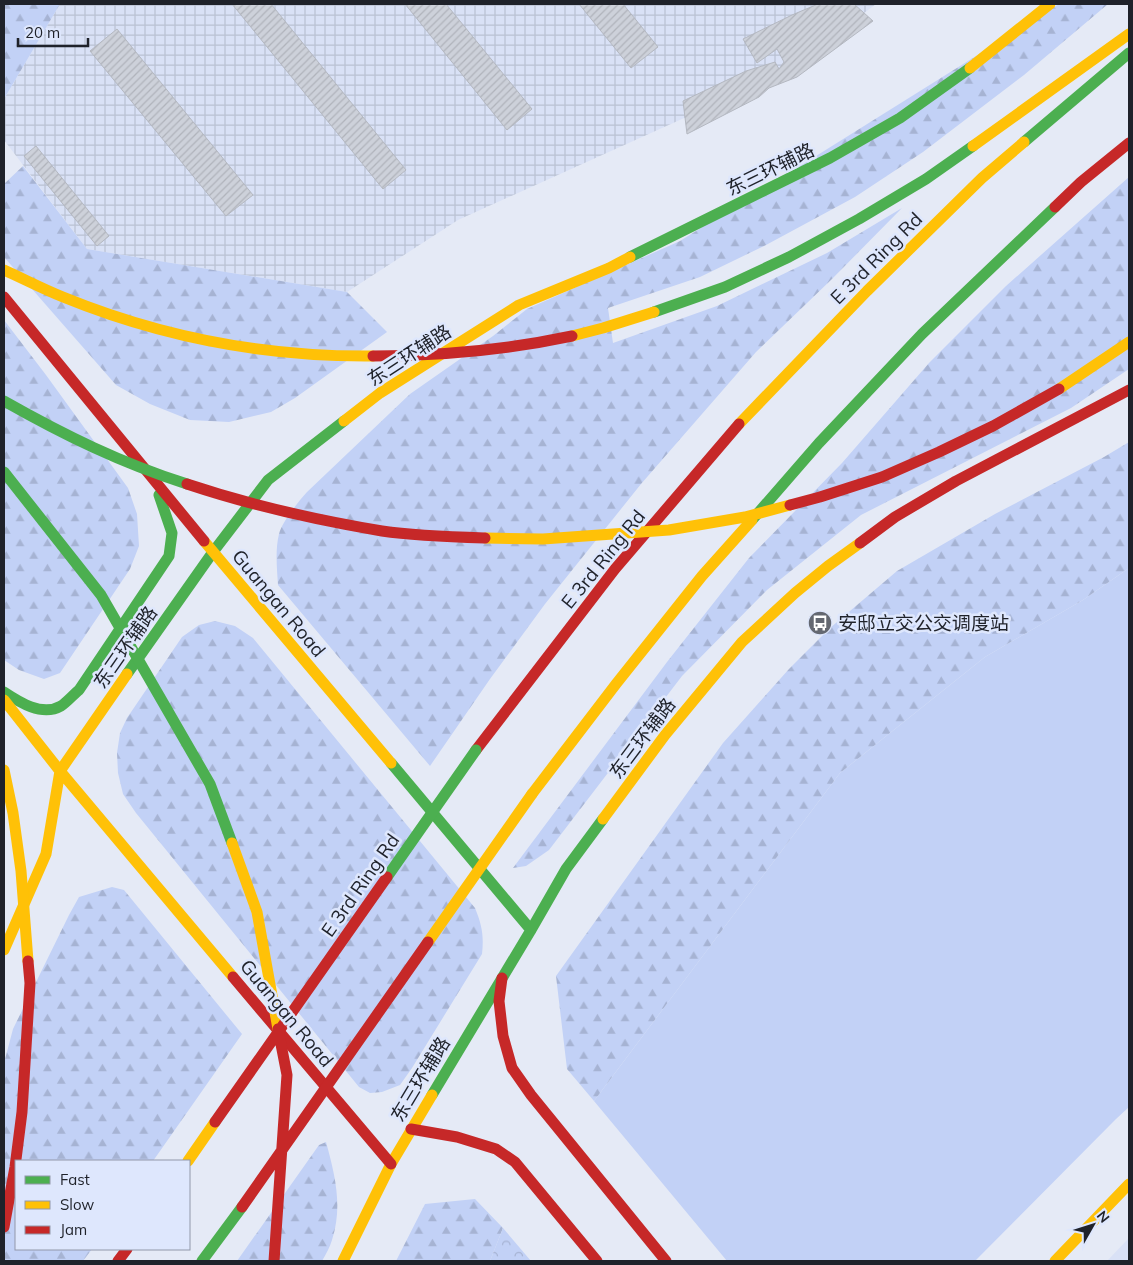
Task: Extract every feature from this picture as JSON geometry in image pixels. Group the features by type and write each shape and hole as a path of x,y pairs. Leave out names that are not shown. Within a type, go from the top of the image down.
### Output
{"main road":[{"name":"东三环辅路","path":"4,950 46,854 60,771 213,552 268,480 380,393 519,305 610,268 830,158 900,118 967,71 1050,4"},
{"path":"4,270 72,300 140,324 200,339 262,349 321,355 400,356 455,353 500,348 597,330 725,287 789,257 859,219 926,179 1129,34"},
{"name":"E 3rd Ring Rd","path":"189,1160 476,750 615,569 740,423 867,291 982,178 1129,53"},
{"path":"202,1261 242,1207 532,794 702,576 820,442 922,334 1081,182 1129,143"},
{"name":"Guangan Road","path":"4,297 213,552 531,930"},
{"path":"4,401 50,427 101,452 158,475 211,492 312,518 384,531 450,537 543,539 669,530 746,517 820,497 882,477 993,426 1051,395 1129,342"},
{"name":"东三环辅路","path":"343,1261 391,1164 566,869 665,735 742,642 795,593 828,566 895,517 956,481 1129,390"},
{"path":"4,472 101,595 210,784 257,912 287,1075 274,1261"},
{"path":"4,692 16,700 42,710 60,707 79,690 169,556 172,533 151,476"},
{"name":"Guangan Road","path":"4,700 60,771 391,1164"},
{"path":"4,770 22,871 30,983 22,1112 16,1160"},
{"path":"503,975 499,1001 503,1036 512,1068 531,1095 666,1261"},
{"path":"411,1129 457,1137 496,1149 515,1162 597,1261"},
{"path":"4,1227 15,1167"},
{"path":"1055,1261 1129,1184"},
{"path":"118,1261 126,1250"}],"shaded area":[{"path":"60,4 876,4 786,72 458,220 347,292 87,249 4,140 4,99"},
{"path":"1129,1238 1129,1261 1107,1261"}],"green space":[{"path":"4,4 60,4 4,99"},
{"path":"1059,4 1108,4 1024,75 923,152 855,197 766,245 700,277 608,308 613,343 717,306 827,253 902,208 756,352 641,484 545,604 430,766 278,585 277,553 279,534 299,501 410,394 493,336 527,309 680,241"},
{"path":"23,166 87,249 347,292 387,332 295,398 271,412 229,422 190,420 150,404 116,385 4,257 4,184"},
{"path":"1129,177 1129,369 1071,408 861,515 767,590 682,676 549,850 526,866 513,868 667,662 749,558 842,463 929,363 1006,286"},
{"path":"4,320 128,488 137,514 139,546 130,569 60,673 44,679 19,670 4,660"},
{"path":"1129,442 1129,568 1083,600 985,657 840,773 594,1101 567,1069 556,976 723,743 789,669 830,628 897,571 995,514"},
{"path":"1129,568 1129,1107 975,1261 727,1261 594,1101 840,773 985,657 1083,600"},
{"path":"215,621 235,626 253,638 475,908 483,936 482,954 400,1085 382,1092 370,1093 359,1087 136,813 123,794 118,773 117,753 120,733 127,718 182,637 199,625"},
{"path":"112,887 124,890 242,1034 154,1160 15,1160 15,1250 91,1250 83,1261 4,1261 4,1063 13,1029 79,897"},
{"path":"326,1142 335,1179 337,1215 331,1243 322,1261 237,1261 319,1145"},
{"path":"475,1199 503,1228 490,1261 396,1261 425,1204"},
{"path":"503,1228 531,1261 490,1261"}],"building":[{"path":"232,4 271,4 406,170 383,189"},
{"path":"405,4 446,4 532,109 507,130"},
{"path":"579,4 623,4 658,47 631,68"},
{"path":"818,4 854,4 873,21 797,77 769,88 759,97 687,134 683,101 746,71 775,62 779,69 784,62 777,49 757,63 743,39"},
{"path":"117,29 253,195 226,216 90,51"},
{"path":"36,146 109,236 97,246 24,156"}],"traffic: fast":[{"path":"1024,142 1129,53"},
{"path":"630,257 830,158 900,118 970,68"},
{"path":"654,312 725,287 789,257 859,219 926,179 973,146"},
{"path":"752,520 819,443 922,334 1055,207"},
{"path":"4,401 93,447 139,467 187,484"},
{"path":"127,674 213,552 268,480 344,421"},
{"path":"4,472 101,595 210,784 232,843"},
{"path":"4,692 31,707 46,710 54,709 66,703 79,690 169,556 172,533 159,495"},
{"path":"387,877 476,750"},
{"path":"391,763 531,930"},
{"path":"432,1095 566,869 603,819"},
{"path":"202,1261 242,1207"}],"traffic: slow":[{"path":"970,68 1050,4"},
{"path":"973,146 1129,34"},
{"path":"739,424 867,291 982,178 1024,142"},
{"path":"344,421 380,393 519,305 609,268 630,257"},
{"path":"4,270 56,294 100,311 176,334 215,342 294,353 373,356"},
{"path":"572,336 654,312"},
{"path":"1059,389 1129,342"},
{"path":"485,538 543,539 669,530 745,517 790,505"},
{"path":"532,794 702,576 752,520"},
{"path":"204,541 391,763"},
{"path":"603,819 665,735 742,642 795,593 860,543"},
{"path":"4,950 46,854 60,771 127,674"},
{"path":"4,700 60,771 233,977"},
{"path":"4,770 13,813 21,871 28,961"},
{"path":"428,942 532,794"},
{"path":"232,843 257,912 278,1029"},
{"path":"343,1261 391,1164 432,1095"},
{"path":"189,1160 215,1122"},
{"path":"1055,1261 1129,1184"}],"traffic: jam":[{"path":"1055,207 1081,182 1129,143"},
{"path":"4,297 204,541"},
{"path":"373,356 473,351 572,336"},
{"path":"790,505 882,477 993,426 1059,389"},
{"path":"860,543 895,517 956,481 1129,390"},
{"path":"476,750 615,569 739,424"},
{"path":"187,484 259,505 357,527 408,534 485,538"},
{"path":"215,1122 387,877"},
{"path":"242,1207 428,942"},
{"path":"16,1160 22,1112 30,983 28,961"},
{"path":"233,977 391,1164"},
{"path":"502,978 499,1001 503,1036 512,1068 531,1095 666,1261"},
{"path":"274,1261 287,1075 278,1029"},
{"path":"411,1129 457,1137 496,1149 515,1162 597,1261"},
{"path":"4,1227 15,1167"},
{"path":"118,1261 126,1250"}],"place":[{"name":"安邸立交公交调度站","path":"820,623"}]}
